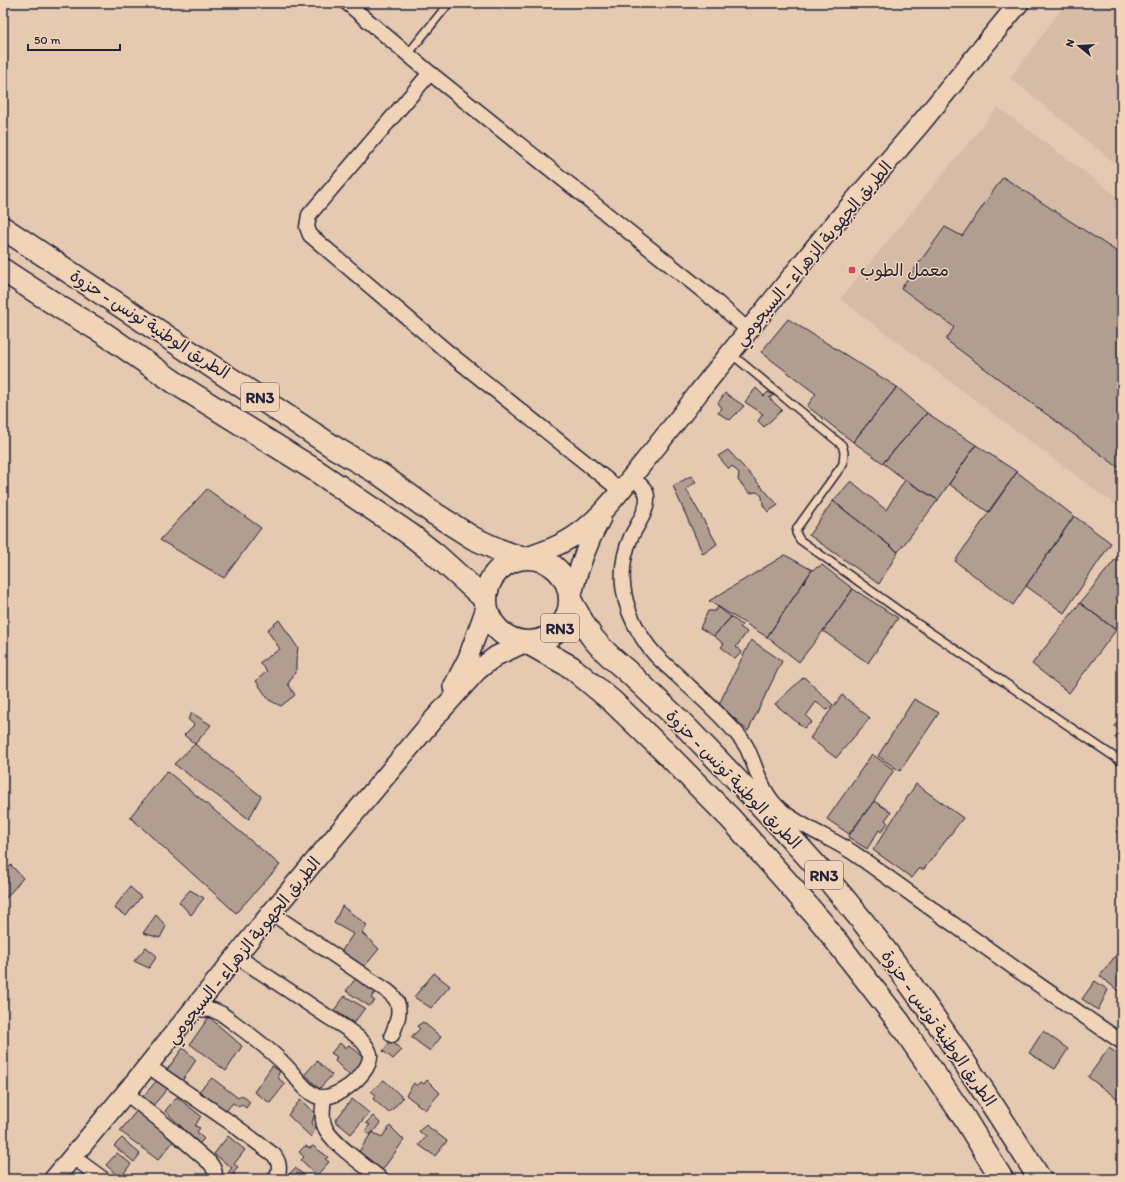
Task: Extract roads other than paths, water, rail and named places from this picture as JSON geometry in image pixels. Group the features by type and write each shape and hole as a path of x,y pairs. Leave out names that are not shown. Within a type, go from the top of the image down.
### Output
{"highway":[{"name":"الطريق الوطنية تونس - حزوة","path":"3,228 336,448 381,475 435,514 473,538 499,550 524,558"},
{"name":"الطريق الوطنية تونس - حزوة","path":"3,270 61,308 102,332 180,386 302,462 411,535 435,554 486,604"},
{"name":"RN3","path":"486,604 491,621 499,632 511,639 526,643 541,641 553,635 562,626 568,614 571,600 568,585 562,573 552,564 540,559 524,558"},
{"path":"486,604 488,585 496,572 507,563 524,558"},
{"name":"الطريق الوطنية تونس - حزوة","path":"571,600 592,637 605,652 677,719 748,791 843,897 895,962 916,992 987,1095 1040,1179"},
{"name":"الطريق الوطنية تونس - حزوة","path":"526,643 571,667 612,701 726,814 782,876 823,924 899,1022 963,1116 1002,1179"}],"main road":[{"name":"الطريق الجهوية الزهراء - السيجومي","path":"524,558 550,549 572,538 592,522 620,491 825,235 921,123 1019,3"},
{"name":"الطريق الجهوية الزهراء - السيجومي","path":"571,600 579,565 592,534 620,491"},
{"name":"الطريق الجهوية الزهراء - السيجومي","path":"432,721 468,658 486,604"},
{"name":"الطريق الجهوية الزهراء - السيجومي","path":"54,1179 126,1093 271,913 432,721 477,671 496,656 526,643"}],"street":[{"path":"347,3 430,73 713,299 748,330"},
{"path":"430,73 309,215 307,227 310,235 450,354 620,491 644,489 647,494 646,507 631,538 622,568 622,584 626,603 633,621 642,638 654,653 704,700 740,738 748,750 762,787 769,798 780,810 794,820 855,854 988,950 1122,1042"},
{"path":"271,913 396,999 399,1013 392,1035"},
{"path":"193,1009 213,1010 222,1014 284,1063 306,1089 316,1096 324,1097 335,1094 351,1085 360,1076 367,1067 370,1056 368,1048 363,1042 337,1022 236,956"},
{"path":"148,1066 274,1155 280,1166 278,1175 275,1179"},
{"path":"126,1093 210,1163 214,1168 215,1176 213,1179"},
{"path":"324,1097 322,1114 324,1127 331,1137 381,1179"},
{"path":"72,1157 103,1179"}],"lane":[{"path":"408,54 449,3"},
{"path":"730,353 842,445 844,452 843,464 797,528 796,534 800,540 918,624 1122,762"}],"place":[{"name":"معمل الطوب","path":"852,270"}]}
